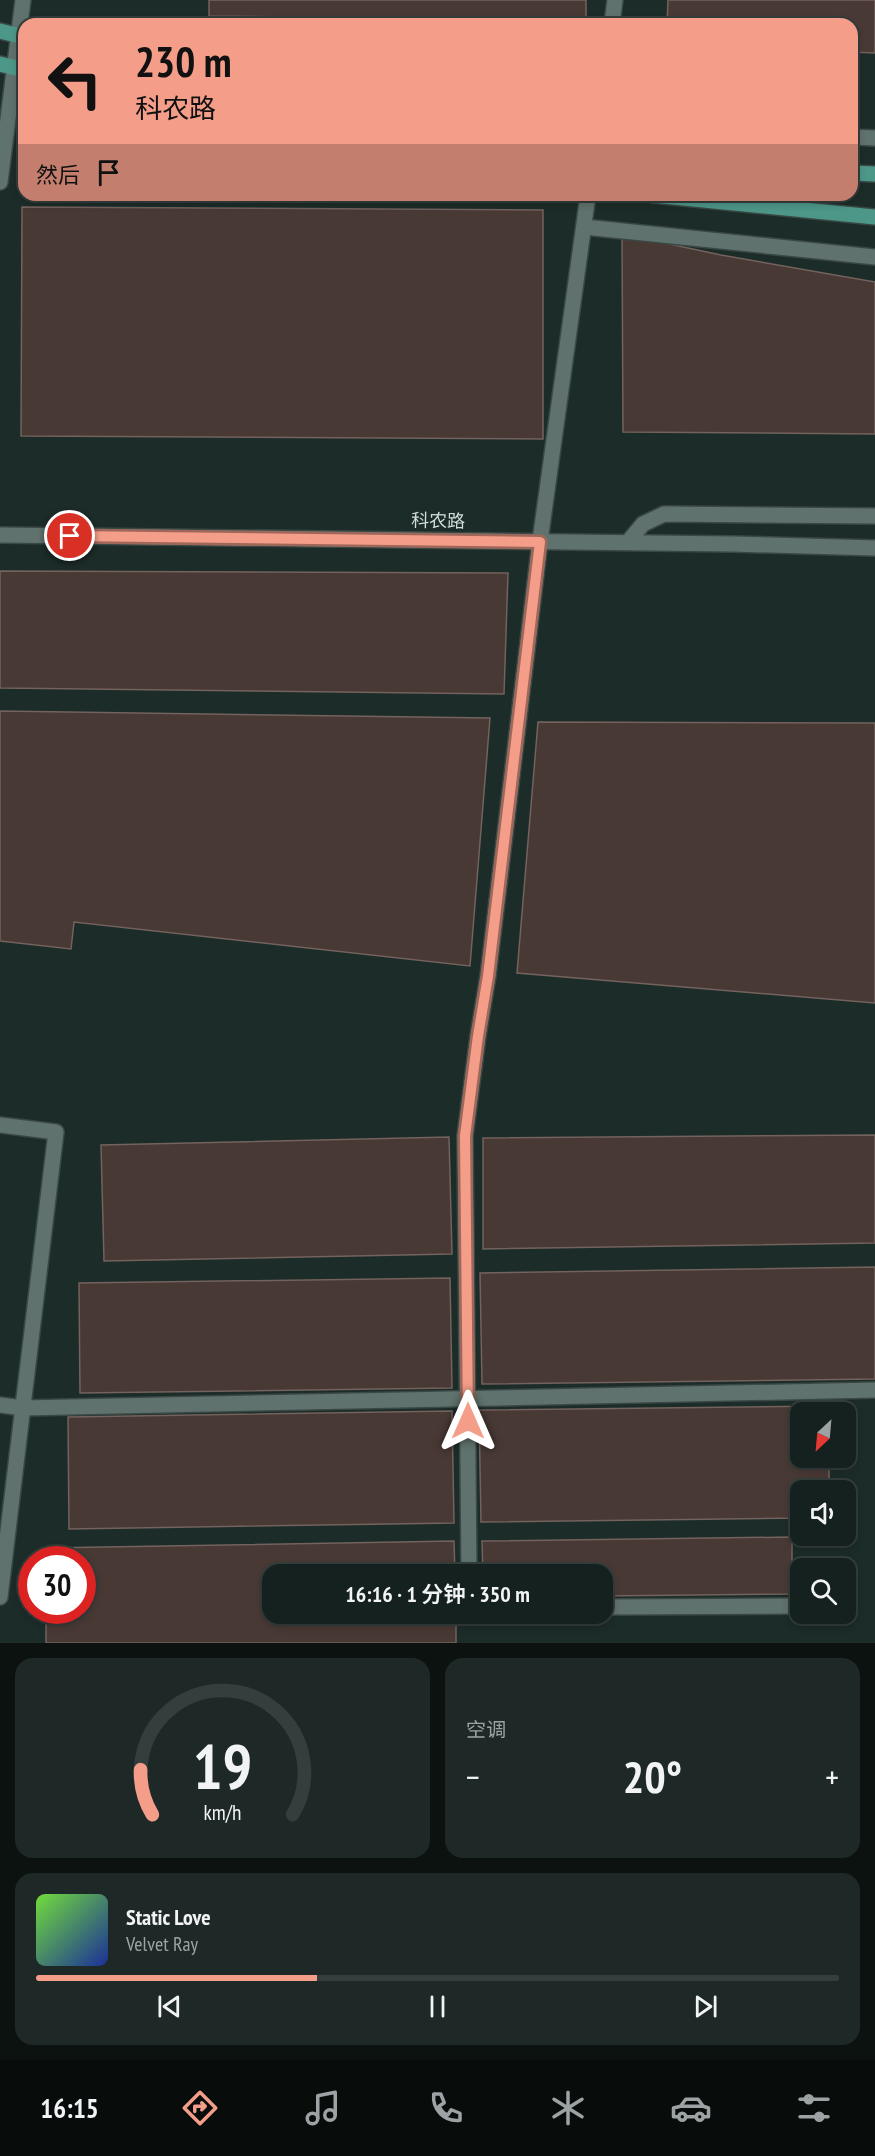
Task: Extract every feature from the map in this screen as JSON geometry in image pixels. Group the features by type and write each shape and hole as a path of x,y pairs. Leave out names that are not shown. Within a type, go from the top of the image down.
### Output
{"main road":[{"path":"0,31 18,36"},
{"path":"858,173 875,174"},
{"path":"714,201 875,217"}],"street":[{"path":"22,18 23,0"},
{"path":"613,18 615,0"},
{"path":"0,182 13,68 18,49"},
{"path":"858,137 875,138"},
{"path":"469,1564 465,1136 490,964 540,542 587,201"},
{"path":"584,227 875,257"},
{"path":"628,542 643,524 664,514 875,516"},
{"name":"科农路","path":"0,535 628,542 875,548"},
{"path":"0,1125 56,1132 0,1597"},
{"path":"0,1405 23,1408 875,1390"},
{"path":"613,1607 790,1606"}],"building":[{"path":"209,0 586,0 586,18 209,16"},
{"path":"668,0 875,0 875,53 858,52 858,18 667,18"},
{"path":"22,207 543,210 543,439 21,436"},
{"path":"622,234 721,255 875,282 875,434 623,432"},
{"path":"0,571 508,573 504,694 0,688"},
{"path":"0,711 490,718 470,966 74,922 71,949 0,941"},
{"path":"538,722 875,723 875,1003 517,973"},
{"path":"875,1135 875,1243 483,1249 483,1138"},
{"path":"449,1137 452,1254 104,1261 101,1145"},
{"path":"875,1267 875,1379 482,1384 480,1273"},
{"path":"450,1278 452,1388 80,1393 79,1283"},
{"path":"790,1406 790,1468 829,1468 829,1480 790,1480 790,1518 481,1522 479,1410"},
{"path":"452,1411 454,1523 69,1529 68,1417"},
{"path":"790,1537 792,1558 790,1558 790,1594 613,1596 613,1564 483,1564 482,1541"},
{"path":"454,1541 455,1564 262,1564 262,1624 456,1624 456,1643 46,1643 46,1624 96,1624 96,1547"}],"route":[{"path":"70,536 540,542 488,976 465,1136 468,1421"}]}
